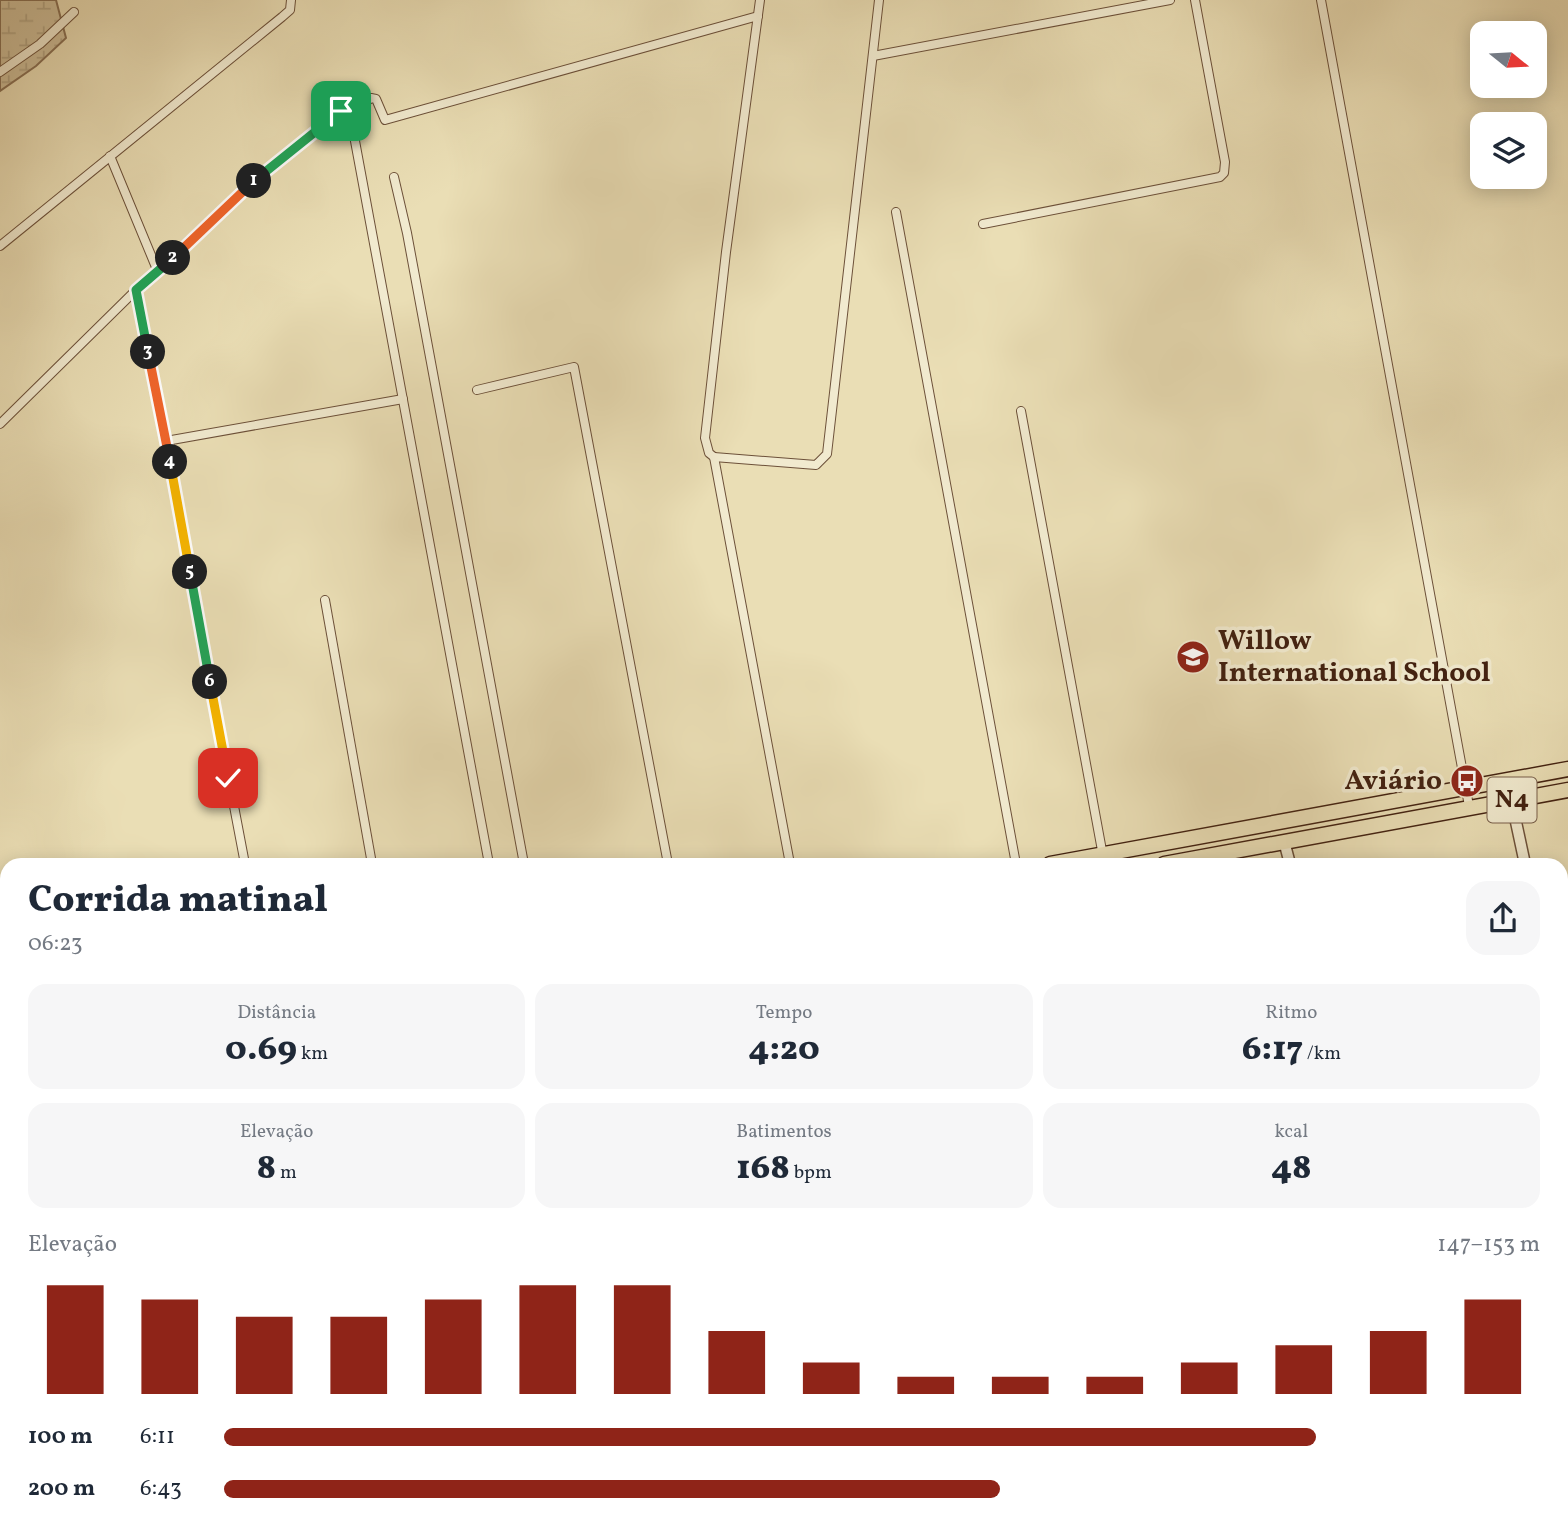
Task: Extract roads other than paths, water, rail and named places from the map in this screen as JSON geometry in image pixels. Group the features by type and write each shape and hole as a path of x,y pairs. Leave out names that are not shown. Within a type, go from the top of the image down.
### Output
{"highway":[{"name":"N4","path":"1090,858 1568,769"},
{"name":"N4","path":"1195,858 1568,790"}],"street":[{"path":"0,246 290,10 291,0"},
{"path":"760,0 726,252 705,438 707,448 714,457 789,858"},
{"path":"714,457 816,465 827,454 879,0"},
{"path":"873,56 1122,4 1170,0"},
{"path":"983,224 1224,173 1225,162 1195,0"},
{"path":"1321,0 1469,806"},
{"path":"0,72 40,44 74,12"},
{"path":"350,114 371,98 376,99 385,120 758,16"},
{"path":"0,424 136,290 254,180 333,116 341,111 350,114"},
{"path":"350,114 488,858"},
{"path":"110,156 158,272"},
{"path":"394,177 407,233 523,858"},
{"path":"896,212 1015,858"},
{"path":"136,290 244,858"},
{"path":"477,390 574,367 667,858"},
{"path":"166,441 403,399"},
{"path":"1021,411 1103,856"},
{"path":"325,600 371,858"},
{"path":"1507,780 1524,858"},
{"path":"1284,841 1288,858"}],"place":[{"name":"Willow International School","path":"1193,657"},
{"name":"Aviário","path":"1467,781"}]}
